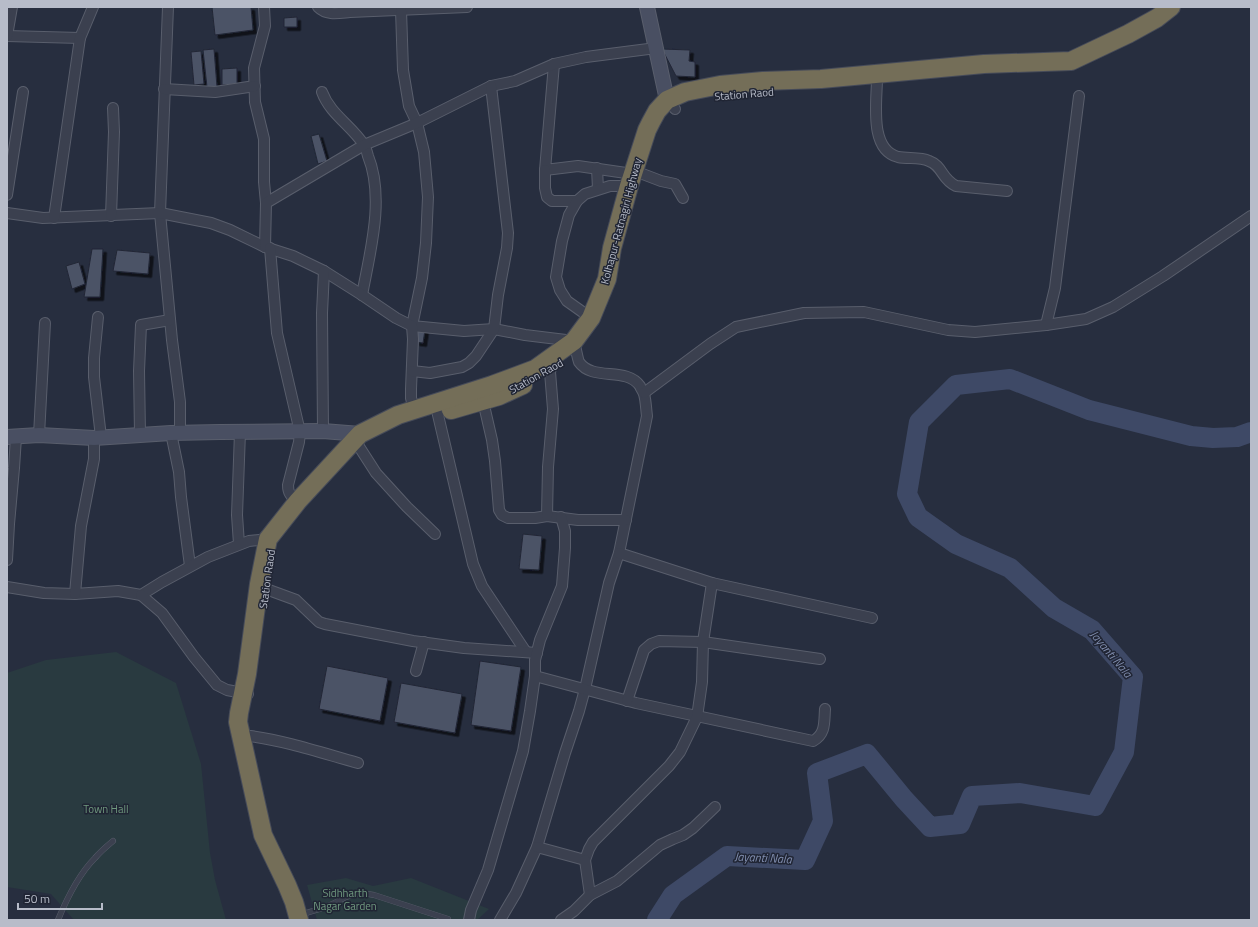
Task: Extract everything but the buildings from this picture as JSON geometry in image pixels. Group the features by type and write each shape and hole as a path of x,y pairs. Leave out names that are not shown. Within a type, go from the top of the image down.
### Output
{"highway":[{"name":"Station Raod","path":"671,105 717,95 753,91 813,89 877,77 1013,72 1071,61 1128,34 1157,18 1171,7"},
{"name":"Kolhapur-Ratnagiri Highway","path":"305,918 294,902 262,835 238,722 239,714 247,694 247,674 257,595 268,539 298,501 359,440 398,415 492,385 535,369 575,345 591,318 607,279 612,248 651,122 657,111 671,105"},
{"name":"Station Raod","path":"305,918 301,896 269,825 246,718 247,694 266,589 272,541 359,440 360,442 386,431 499,396 534,380 564,360 600,315 615,280 630,213 634,178"}],"street":[{"path":"12,7 7,36 80,38"},
{"path":"54,218 80,38 93,7"},
{"path":"168,7 160,213 170,320 180,402 175,433 181,497 190,566"},
{"path":"264,7 265,26 254,68 255,102 264,139 264,182 268,247 277,333 300,432 299,442 288,485 290,496 298,501"},
{"path":"318,7 325,12 335,13 467,7"},
{"path":"647,7 671,105"},
{"path":"401,10 403,70 409,106 416,123 424,152 428,197 426,243 422,278 412,326 411,398 414,410"},
{"path":"266,203 364,145 416,123 491,86 515,80 554,64 586,57 656,48"},
{"path":"554,64 545,170 545,188 547,197 552,201 577,200"},
{"path":"877,77 876,106 878,135 886,150 898,157 924,160 934,163 940,168 949,182 956,186 1007,191"},
{"path":"164,89 215,92 255,86"},
{"path":"412,371 430,373 462,367 476,356 494,329 508,233 491,86"},
{"path":"7,195 23,92"},
{"path":"322,92 326,102 332,110 364,145 373,168 376,195 374,223 362,295"},
{"path":"1046,325 1055,288 1079,96"},
{"path":"111,216 114,132 113,108"},
{"path":"545,170 578,166 597,168 634,178 675,184 683,198"},
{"path":"597,168 598,190"},
{"path":"591,318 567,301 560,290 556,277 562,241 569,215 577,200 585,194 634,178"},
{"path":"7,213 43,218 160,213 211,223 293,256 324,271 396,318 412,326 464,331 494,329 575,345 579,361 588,369 604,374 626,376 637,382 644,393 647,416 619,553 609,583 585,689 537,847 516,893 500,920"},
{"path":"644,393 710,344 736,327 804,313 864,312 948,330 975,332 1046,325 1086,319 1113,307 1163,276 1251,216"},
{"path":"322,432 322,313 324,271"},
{"path":"75,594 82,526 97,437 94,358 98,317"},
{"path":"140,434 139,371 141,325 170,320"},
{"path":"39,435 45,323"},
{"path":"547,516 548,467 553,409 551,368"},
{"path":"483,401 494,454 499,510 502,515 508,518 536,518 547,516 578,520 626,520"},
{"path":"438,415 473,564 482,586 526,652"},
{"path":"238,544 237,515 240,432"},
{"path":"7,560 14,468 11,437 39,435 97,437 175,433 322,432 359,440 376,473 407,507 435,534"},
{"path":"469,920 471,910 488,870 523,751 530,711 535,660 540,640 562,586 564,531 561,517"},
{"path":"141,595 208,557 238,544 268,539"},
{"path":"619,553 712,583 872,618"},
{"path":"590,895 586,860 589,849 594,842 669,766 680,752 697,716 702,682 703,642 712,583"},
{"path":"7,587 44,593 75,594 118,591 141,595 162,613 194,657 217,685 227,690 247,694"},
{"path":"266,589 296,600 319,622 325,624 464,648 537,653"},
{"path":"626,701 644,650 651,644 659,641 703,642 820,659"},
{"path":"416,671 424,642"},
{"path":"534,676 626,701 813,741 818,738 823,731 825,709"},
{"path":"250,736 286,742 358,763"},
{"path":"561,920 574,911 590,895 617,881 660,845 688,832 715,807"},
{"path":"537,847 586,860"}],"lane":[{"path":"58,920 72,890 84,871 94,858 113,840"},
{"path":"305,918 354,894 364,893 448,919"}],"green space":[{"name":"Town Hall","path":"116,652 176,683 201,764 210,853 215,880 226,920 74,920 51,894 7,887 7,673 46,660"},
{"name":"Sidhharth Nagar Garden","path":"346,878 373,886 411,878 489,909 477,920 317,920 307,885"}],"waterway":[{"name":"Jayanti Nala","path":"657,920 673,895 727,856 805,860 823,821 817,773 867,754 904,799 930,827 960,824 972,796 1020,793 1095,806 1124,752 1133,677 1092,630 1054,608 1010,568 956,544 918,517 907,494 919,422 956,385 1010,379 1089,410 1191,436 1213,438 1237,437 1251,432"}]}
